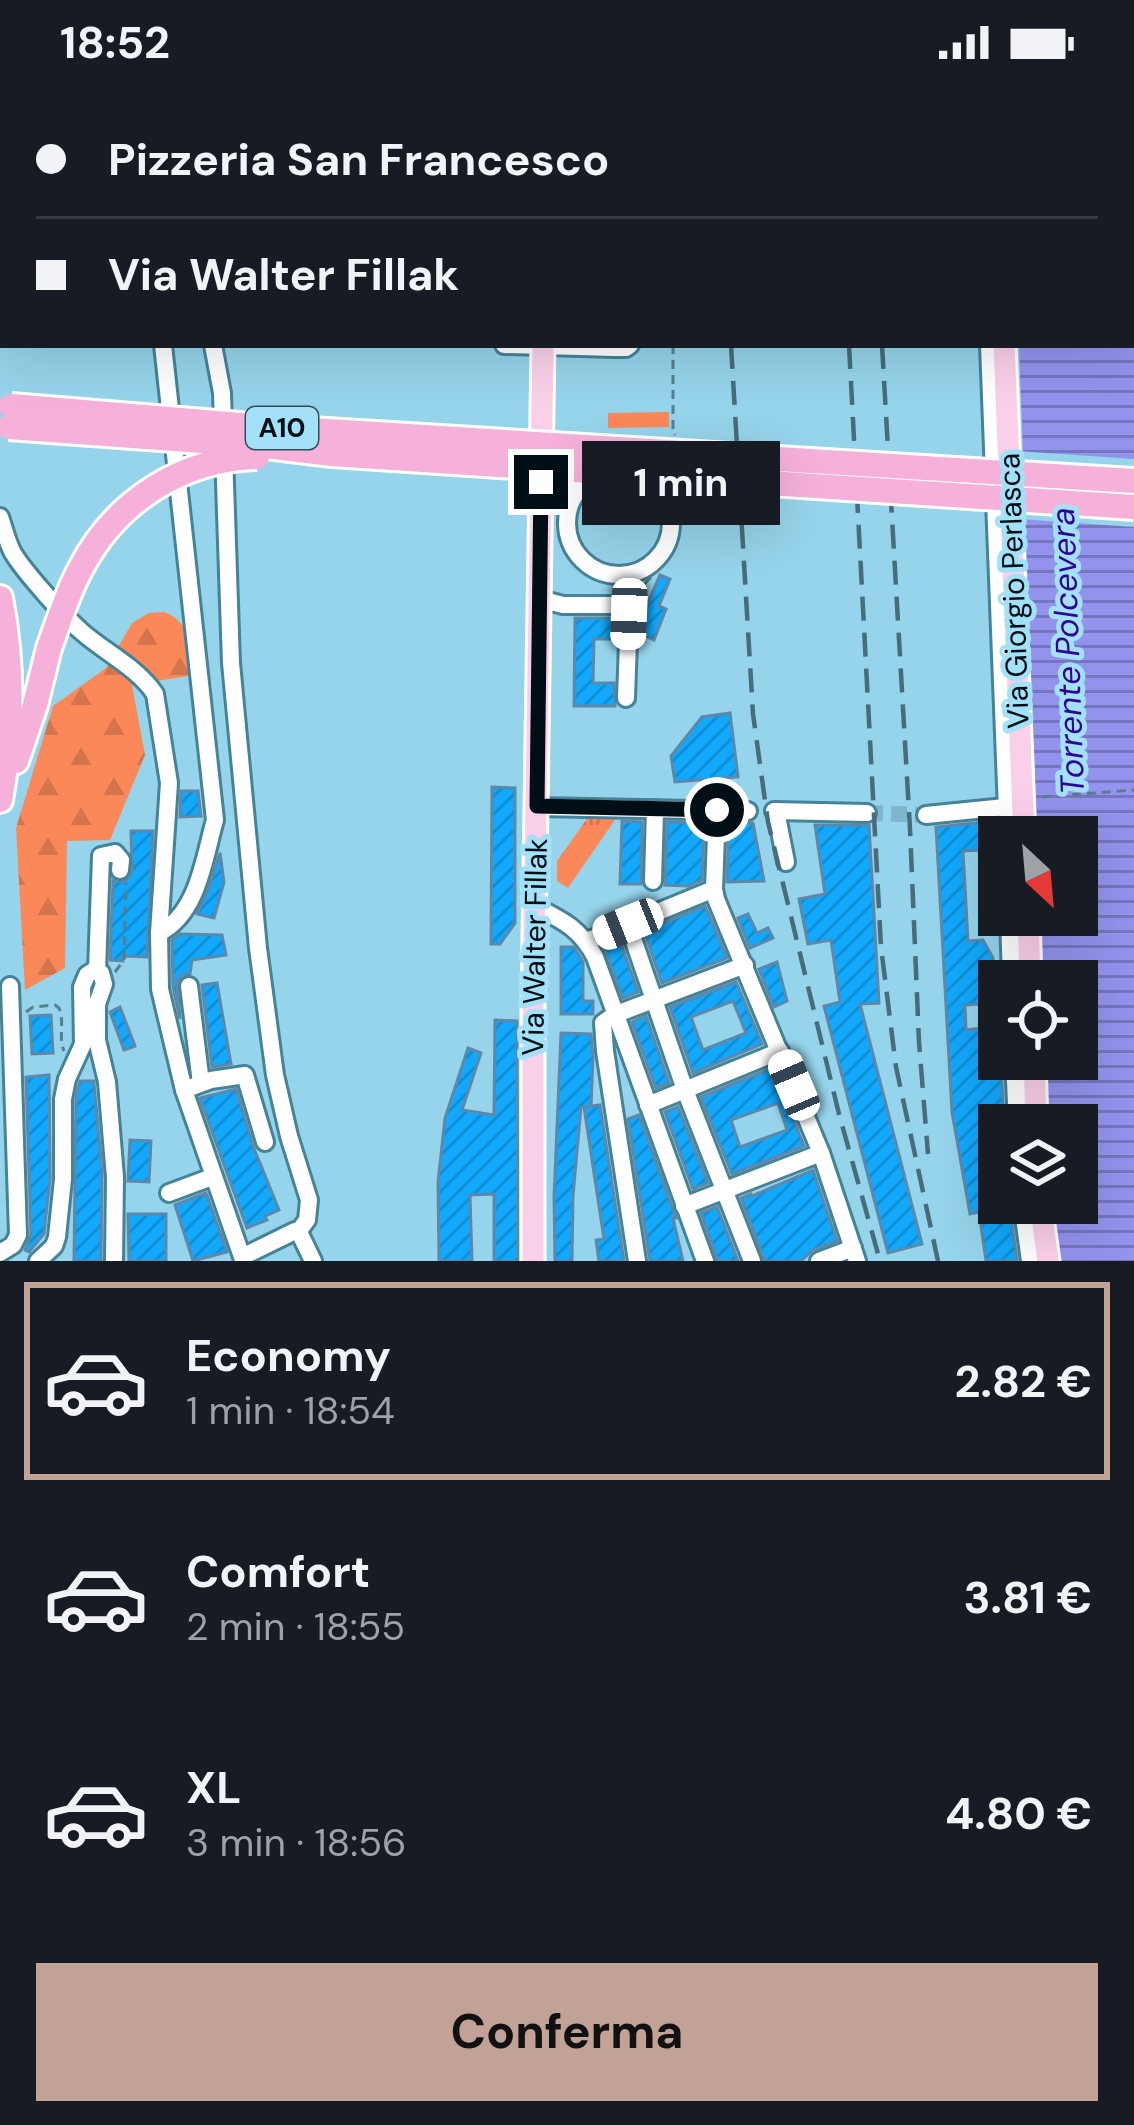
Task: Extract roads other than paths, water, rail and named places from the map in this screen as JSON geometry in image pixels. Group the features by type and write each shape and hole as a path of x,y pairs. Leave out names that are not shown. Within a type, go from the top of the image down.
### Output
{"highway":[{"name":"A10","path":"5,416 332,454 1134,507"},
{"name":"A10","path":"5,416 278,428 1134,481"},
{"name":"A10","path":"0,798 74,582 91,551 127,508 188,470 227,460 332,454"},
{"path":"0,598 10,683 0,798"}],"main road":[{"name":"Via Walter Fillak","path":"533,1261 543,348"},
{"name":"Via Giorgio Perlasca","path":"1004,348 1022,816"},
{"path":"1043,1224 1048,1261"}],"street":[{"path":"159,933 172,926 194,895 215,820 163,348"},
{"path":"214,348 222,393 231,663 258,948 274,1075 309,1200 307,1220 298,1232"},
{"path":"989,348 1021,803 1016,816"},
{"path":"611,471 628,471 656,486 671,514 666,547 656,560 627,575 611,575 582,560 567,531 572,499 582,486 611,471"},
{"path":"0,517 12,551 80,631 155,694 170,783 159,933 160,989 238,1259 298,1232"},
{"path":"540,599 563,605 624,604 629,614 626,698"},
{"path":"926,815 1021,803"},
{"path":"537,806 748,811"},
{"path":"657,878 660,809"},
{"path":"717,810 714,889 821,1153 855,1255 819,1261"},
{"path":"786,862 775,811 867,813"},
{"path":"114,1261 115,1178 107,1082 97,1040 101,856 115,853 123,872"},
{"path":"587,940 714,889"},
{"path":"536,907 571,924 587,940 705,1261"},
{"path":"628,924 752,1261"},
{"path":"637,1261 603,1023 745,965"},
{"path":"59,1203 63,1099 85,1032 82,988 89,972 100,975"},
{"path":"0,1253 18,1235 10,986"},
{"path":"189,986 192,1087"},
{"path":"648,1105 779,1051"},
{"path":"192,1087 245,1075 265,1142"},
{"path":"38,1261 57,1238 54,1104 58,1078"},
{"path":"684,1206 821,1153"},
{"path":"169,1193 212,1178"},
{"path":"1025,1224 1030,1261"},
{"path":"298,1232 313,1261"}],"water":[{"name":"Torrente Polcevera","path":"1019,348 1134,348 1134,1261 1059,1261 1054,1224 1098,1224 1098,1104 1047,1104 1047,1080 1098,1080 1098,960 1042,960 1041,936 1098,936 1098,816 1036,816"}],"tunnel":[{"path":"867,813 926,815"}],"railway":[{"path":"731,348 753,714 768,822 880,1261"},
{"path":"849,348 881,947 896,1067 938,1261"},
{"path":"882,348 928,1154"}]}
